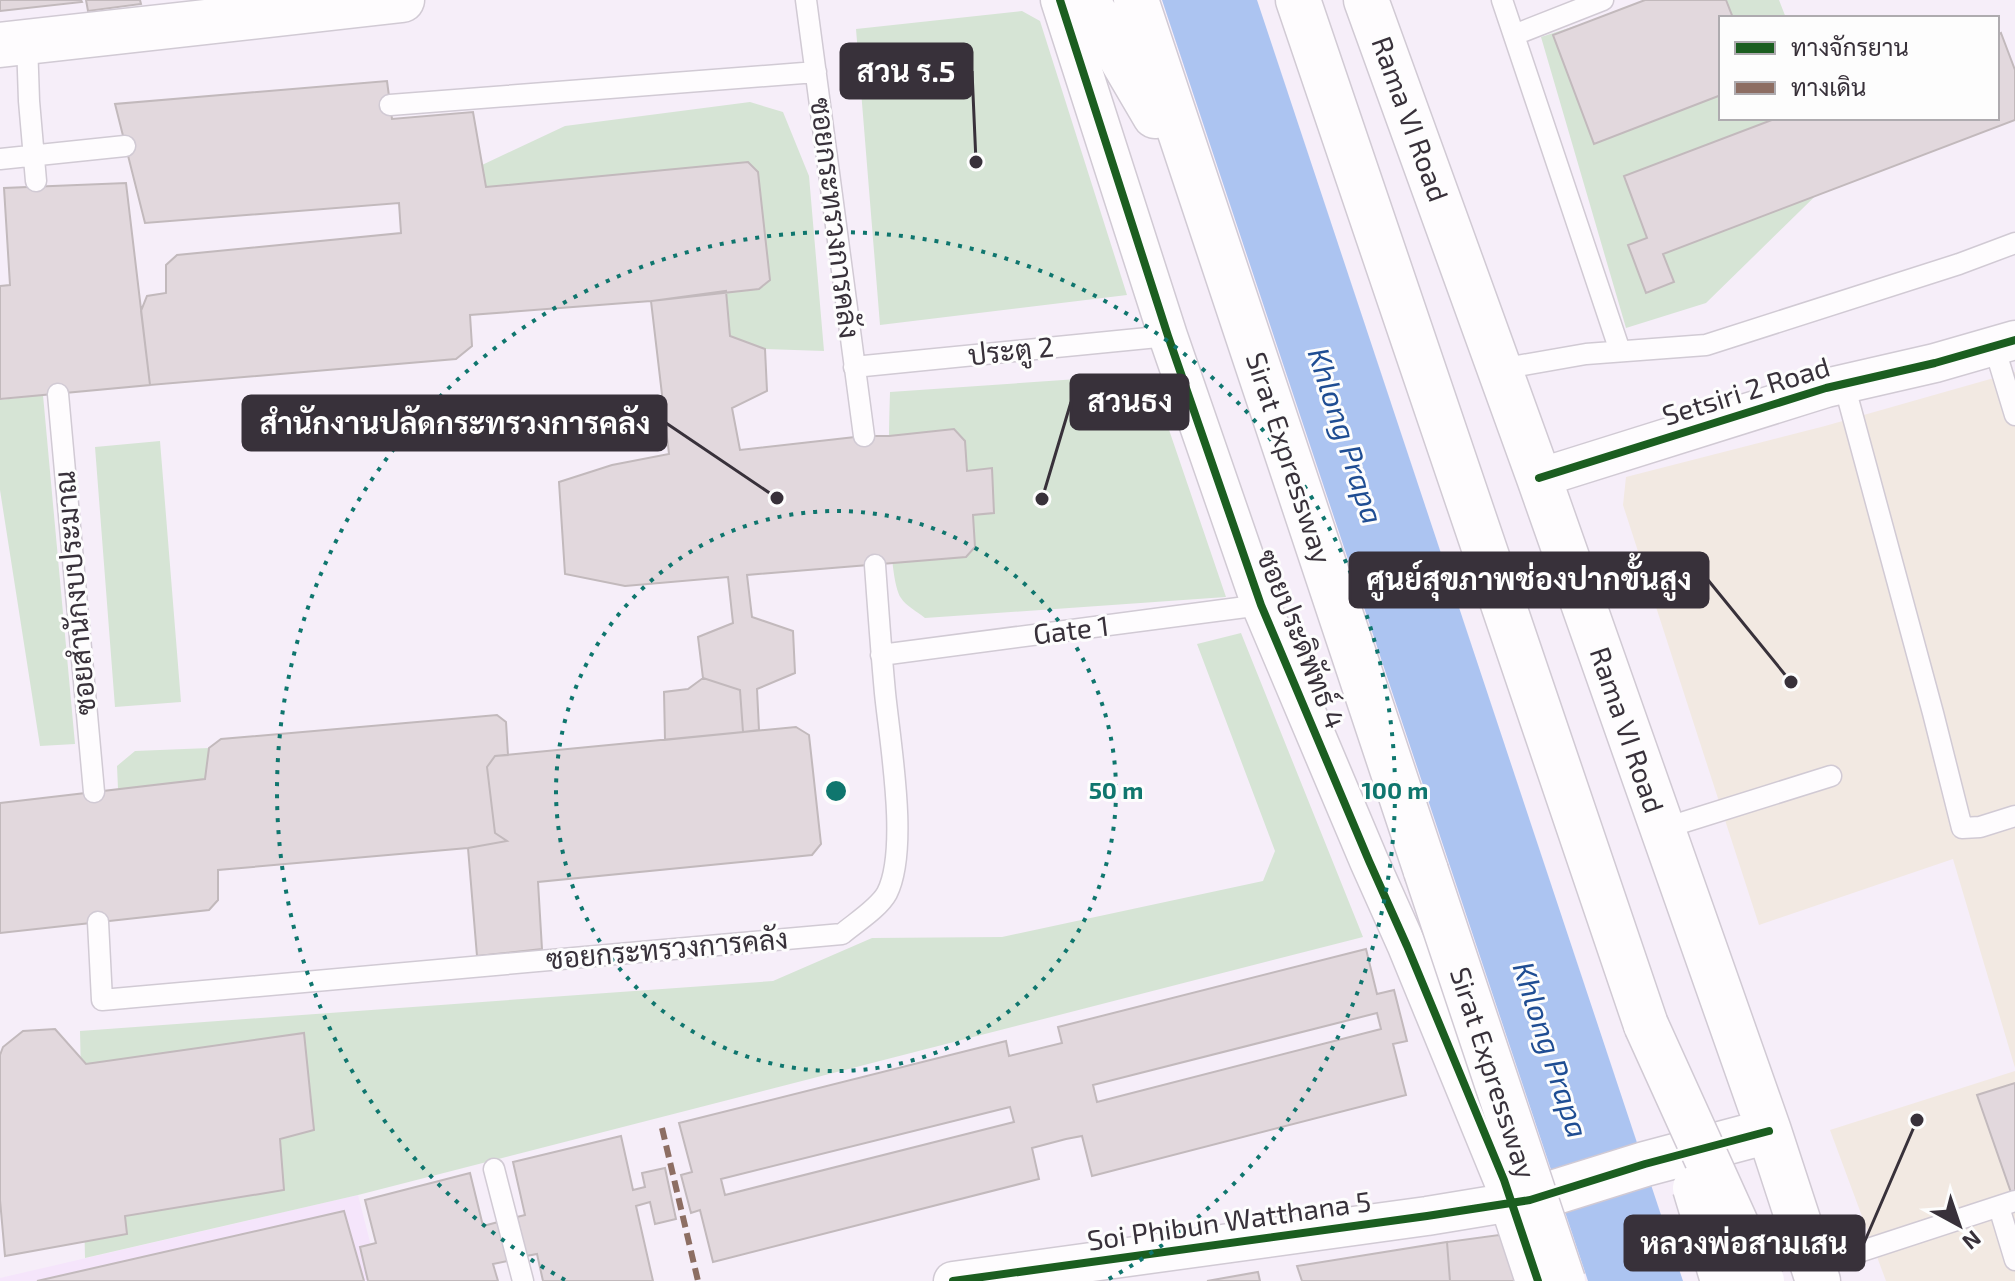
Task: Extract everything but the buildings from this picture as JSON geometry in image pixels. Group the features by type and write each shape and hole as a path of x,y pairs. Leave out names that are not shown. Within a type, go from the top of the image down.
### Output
{"main road":[{"path":"13,43 254,8 402,0"},
{"path":"1087,0 1201,194"},
{"name":"Sirat Expressway","path":"1136,0 1563,1281"},
{"path":"1298,0 1646,1025 1723,1281"},
{"name":"Rama VI Road","path":"1366,0 1539,478 1769,1131 1816,1274"},
{"path":"1646,1025 1762,1281"},
{"path":"1512,1202 1530,1200 1645,1164 1769,1131"},
{"name":"ซอยประดิพัทธ์ 4","path":"1512,1202 1538,1281"}],"street":[{"name":"ซอยประดิพัทธ์ 4","path":"1060,0 1168,336 1261,605 1407,946 1512,1202"},
{"name":"Setsiri 2 Road","path":"1539,478 1826,388 1935,363 2004,343"},
{"name":"Soi Phibun Watthana 5","path":"953,1281 1128,1270 1512,1202"}],"lane":[{"name":"ซอยกระทรวงการคลัง","path":"806,0 864,436"},
{"path":"1502,0 1620,351"},
{"path":"1514,35 1603,0"},
{"path":"13,43 29,101 36,181"},
{"path":"390,105 816,72"},
{"path":"0,159 125,146"},
{"path":"1500,369 1586,354 1706,345 2015,243"},
{"name":"ประตู 2","path":"854,367 1168,336"},
{"path":"2004,343 2015,415"},
{"path":"1844,384 1962,828 1980,827 2015,816"},
{"name":"ซอยสำนักงบประมาณ","path":"58,394 94,792"},
{"name":"ซอยกระทรวงการคลัง","path":"98,922 102,1000 842,934 886,894 896,859 897,814 875,565"},
{"name":"Gate 1","path":"881,655 1261,605"},
{"path":"1662,829 1831,776"},
{"path":"494,1169 523,1281"},
{"path":"1816,1274 2007,1204 2015,1260"}],"shaded area":[{"path":"2015,372 2015,1068 1953,859 1759,925 1623,505 1626,477 1825,426"},
{"path":"2015,1071 2015,1281 1886,1281 1830,1130"},
{"path":"358,1195 380,1281 0,1281 0,1278"}],"green space":[{"path":"1655,0 1779,0 1785,16 1719,16 1719,120 1826,120 1844,168 1706,303 1626,328 1541,37"},
{"path":"1022,11 1040,21 1127,295 880,325 856,29"},
{"path":"750,102 783,112 809,176 824,351 765,349 730,336 726,291 770,280 758,173 748,162 486,187 482,165 565,126"},
{"path":"1150,374 1226,597 925,618 903,601 896,584 890,532 890,392"},
{"path":"43,395 75,744 40,746 0,490 0,400"},
{"path":"160,441 181,702 115,707 95,447"},
{"path":"1241,633 1363,937 358,1195 85,1258 80,1031 773,981 872,938 1002,937 1263,881 1275,851 1197,644"},
{"path":"209,748 205,779 118,789 117,766 135,751"}],"water":[{"name":"Khlong Prapa","path":"1162,0 1257,0 1683,1281 1588,1281"}],"marked path":[{"path":"662,1128 698,1281"}],"cycle path":[{"path":"1060,0 1168,336 1261,605 1504,1180 1538,1281"},
{"path":"1539,478 1826,388 1935,363 2015,340"},
{"path":"953,1281 1530,1200 1645,1164 1769,1131"}],"place":[{"name":"สวน ร.5","path":"976,162"},
{"name":"สำนักงานปลัดกระทรวงการคลัง","path":"777,498"},
{"name":"สวนธง","path":"1042,499"},
{"name":"ศูนย์สุขภาพช่องปากขั้นสูง","path":"1791,682"},
{"name":"หลวงพ่อสามเสน","path":"1917,1120"}]}
